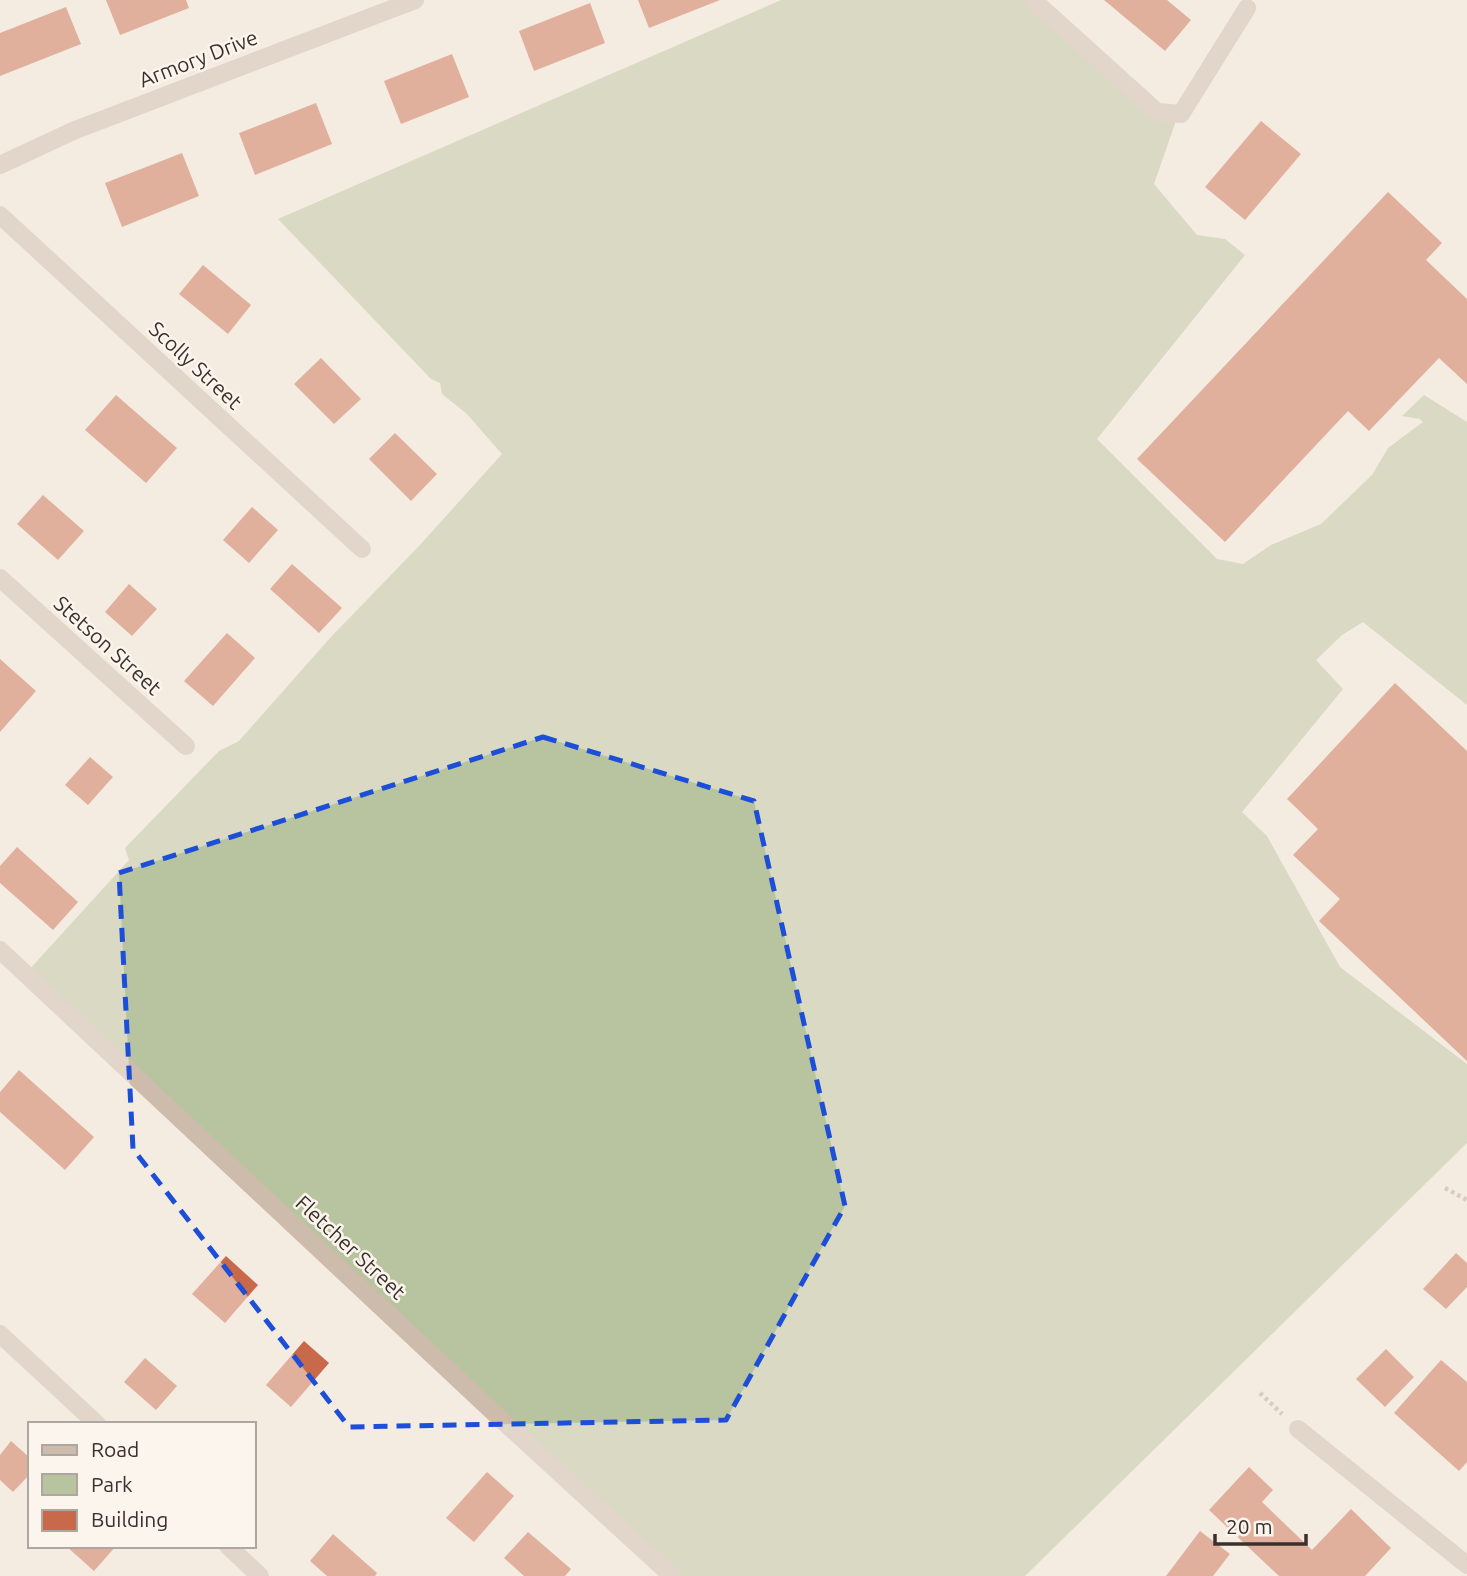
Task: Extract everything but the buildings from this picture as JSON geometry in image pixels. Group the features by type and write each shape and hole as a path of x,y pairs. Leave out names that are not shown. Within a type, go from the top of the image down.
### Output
{"street":[{"name":"Armory Drive","path":"0,165 73,131 415,0"},
{"path":"1033,0 1157,112 1181,114 1247,8"},
{"name":"Scolly Street","path":"0,215 362,549"},
{"name":"Stetson Street","path":"0,578 186,746"},
{"name":"Fletcher Street","path":"0,950 672,1576"},
{"path":"0,1334 95,1422"},
{"path":"1298,1429 1467,1565"},
{"path":"230,1548 260,1576"}],"path":[{"path":"1445,1188 1467,1200"}],"highlighted area":[{"path":"543,737 754,801 845,1206 726,1420 349,1427 133,1149 119,873"}],"green space":[{"path":"781,0 1032,0 1141,100 1178,115 1154,184 1197,235 1225,239 1245,255 1097,439 1217,559 1243,564 1271,545 1321,524 1372,475 1388,448 1423,422 1402,416 1424,395 1467,422 1467,705 1363,622 1342,635 1316,660 1343,689 1242,812 1267,836 1340,967 1467,1064 1467,1143 1025,1576 675,1576 28,971 129,860 125,848 219,751 239,741 330,638 419,546 502,454 466,413 442,394 440,383 431,379 278,219"}]}
